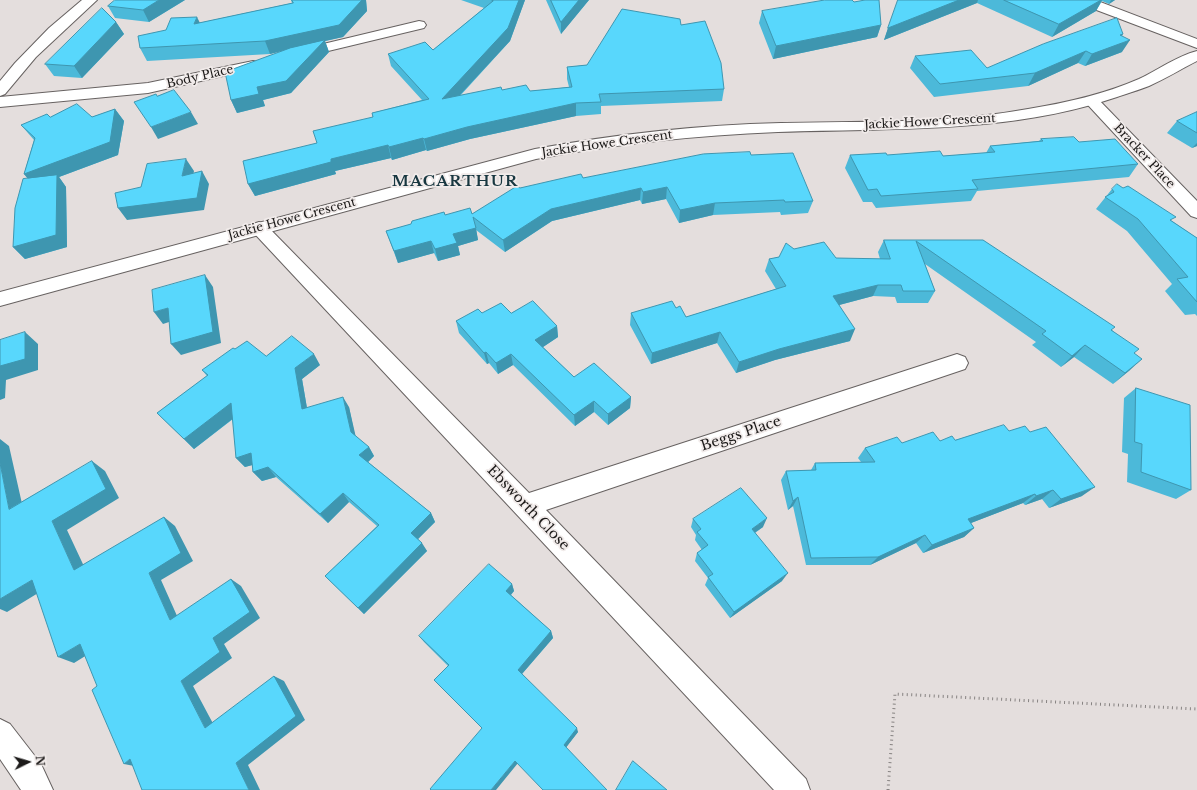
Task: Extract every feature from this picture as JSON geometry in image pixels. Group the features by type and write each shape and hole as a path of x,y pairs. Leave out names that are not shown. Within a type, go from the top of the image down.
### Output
{"street":[{"path":"0,91 22,64 71,16 90,0"},
{"path":"1084,0 1197,44"},
{"path":"283,58 419,25"},
{"name":"Jackie Howe Crescent","path":"0,299 499,163 575,146 720,130 935,123 994,118 1092,101 1144,83 1174,70 1197,55"},
{"name":"Body Place","path":"0,102 148,88 268,61"},
{"name":"Bracker Place","path":"1092,101 1197,212"},
{"name":"Ebsworth Close","path":"259,228 795,790"},
{"name":"Beggs Place","path":"525,506 957,363"},
{"path":"0,734 30,775 38,790"}],"path":[{"path":"888,790 896,694 1197,709"}],"building":[{"path":"115,0 159,0 143,10 108,6"},
{"path":"292,0 362,0 339,25 265,41 140,48 138,36 166,30 171,18 197,17 194,24 293,3"},
{"path":"492,0 519,0 508,28 442,99 501,87 502,90 526,85 530,91 572,87 567,67 587,65 622,9 680,19 681,25 705,21 721,63 724,89 599,94 601,102 576,103 467,127 389,147 388,145 331,159 331,162 248,184 243,161 317,143 313,131 373,117 372,113 429,99 388,54 425,42 433,50 493,1"},
{"path":"551,0 579,0 561,22"},
{"path":"825,0 852,0 854,2 879,0 881,25 776,46 762,11"},
{"path":"898,0 959,0 888,28"},
{"path":"1004,0 1101,0 1059,24"},
{"path":"102,8 116,22 74,66 45,64"},
{"path":"1117,18 1123,34 1120,35 1130,40 1092,54 1086,51 1035,73 940,84 915,56 971,50 987,68 1043,44"},
{"path":"325,40 286,81 257,87 259,94 231,100 225,72 290,48"},
{"path":"174,90 191,112 151,127 134,102 156,94 157,96"},
{"path":"77,104 92,117 115,109 110,142 24,174 35,138 21,125 47,114 50,117"},
{"path":"1197,112 1197,133 1177,121"},
{"path":"1074,137 1079,142 1115,139 1138,164 972,180 978,189 881,196 877,189 868,190 850,155 886,153 887,155 940,151 943,156 995,152 990,146 1043,141 1041,139"},
{"path":"750,152 751,155 793,153 813,201 785,202 784,200 715,203 680,210 667,187 643,192 641,188 551,209 503,240 473,217 476,228 453,234 457,243 435,249 431,241 394,251 386,231 411,224 412,221 444,212 445,215 470,208 472,214 517,186 520,188 581,174 583,178 703,154"},
{"path":"186,159 182,176 202,171 197,198 118,208 115,193 141,187 147,164"},
{"path":"57,175 56,235 13,247 15,208 23,179"},
{"path":"1117,184 1123,188 1128,186 1176,217 1170,220 1197,238 1197,302 1177,279 1188,277 1138,219 1105,197 1114,192 1112,189"},
{"path":"884,240 983,240 1115,327 1111,330 1139,349 1134,353 1142,359 1125,373 1085,345 1072,356 1042,334 1046,331 916,241 935,291 903,291 901,285 878,285 833,296 855,329 779,349 739,362 720,332 652,353 631,313 672,301 676,308 680,306 686,317 786,286 769,259 779,257 786,243 794,249 824,242 836,258 890,259"},
{"path":"205,275 213,332 171,344 168,308 154,312 152,290"},
{"path":"533,301 557,326 535,340 574,377 594,363 631,397 608,414 594,401 574,415 511,354 496,363 486,352 484,353 456,321 478,309 482,313 501,303 511,313"},
{"path":"25,332 25,359 0,366 0,340"},
{"path":"292,336 314,354 295,368 302,409 343,397 351,432 369,447 359,455 431,513 411,533 422,543 358,608 325,576 379,525 343,493 320,514 268,467 253,472 251,453 236,458 231,403 184,439 157,413 208,375 202,370 233,348 235,349 247,341 266,356"},
{"path":"1136,388 1190,405 1191,490 1141,472 1142,444 1135,442"},
{"path":"1004,425 1009,431 1025,426 1030,432 1046,427 1095,487 1061,499 1053,490 1036,496 1035,494 968,519 974,528 932,545 925,535 878,557 811,558 798,497 793,501 786,471 816,470 815,463 875,462 865,448 897,437 902,443 933,432 940,441 952,436 955,440"},
{"path":"92,461 106,489 52,521 74,570 164,517 181,553 149,573 170,620 231,579 250,612 213,638 220,652 181,681 205,728 274,676 296,716 236,763 249,790 142,790 130,759 124,764 92,690 97,686 80,644 58,657 32,580 0,599 0,463 9,509"},
{"path":"741,488 767,518 752,529 788,573 734,612 708,577 713,574 697,553 708,545 697,532 701,529 693,519"},
{"path":"489,564 512,584 506,591 551,631 518,670 577,728 564,745 607,790 543,790 515,761 491,790 430,789 482,728 434,680 449,665 419,636"},
{"path":"633,761 667,790 616,790"}],"district":[{"name":"MACARTHUR","path":"455,182"}]}
